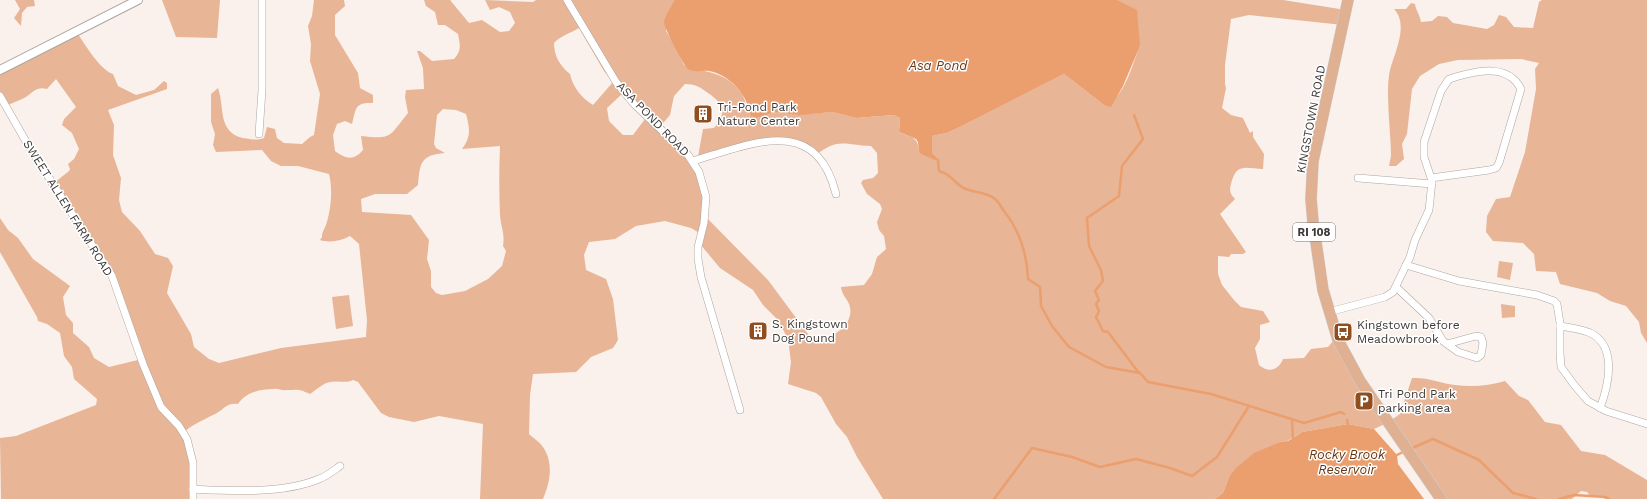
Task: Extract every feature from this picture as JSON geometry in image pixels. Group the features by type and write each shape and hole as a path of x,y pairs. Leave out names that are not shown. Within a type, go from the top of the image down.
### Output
{"main road":[{"name":"KINGSTOWN ROAD","path":"1348,0 1313,161 1312,199 1316,246 1329,312 1338,340 1360,381 1441,499"}],"street":[{"path":"0,70 138,0"},
{"path":"259,134 262,90 262,0"},
{"name":"ASA POND ROAD","path":"567,0 616,82 634,104 659,126 693,161 704,184 706,197 704,223 698,247 698,259 701,277 740,410"},
{"path":"1329,312 1385,297 1393,292 1396,287 1429,210 1432,181 1424,157 1424,142 1441,91 1449,79 1468,74 1500,71 1512,76 1521,89 1496,168 1432,181 1358,178"},
{"name":"SWEET ALLEN FARM ROAD","path":"0,96 28,145 112,276 158,403 163,411 179,426 187,439 193,463 193,499"},
{"path":"693,161 761,142 788,142 805,147 815,153 822,160 833,181 836,194"},
{"path":"1406,266 1459,281 1537,294 1554,301 1557,304 1560,326 1561,367 1575,386 1588,401 1600,408 1647,424"},
{"path":"1396,287 1429,318 1443,341 1447,344 1458,352 1477,358 1481,355 1483,343 1481,337 1476,336 1447,344"},
{"path":"1560,326 1594,335 1602,344 1608,356 1609,371 1606,392 1600,408"},
{"path":"193,489 273,489 295,486 317,480 340,466"}],"shaded area":[{"path":"15,0 34,0 35,6 27,7 22,13 21,26 14,18 20,9"},
{"path":"162,0 220,0 217,38 176,37"},
{"path":"314,0 344,0 345,6 335,15 335,35 358,73 360,88 373,95 373,103 363,104 357,107 352,124 345,121 337,124 333,135 335,151 342,156 349,158 360,154 363,150 361,136 385,137 397,127 408,113 405,97 406,90 424,89 423,68 417,51 420,51 432,61 454,59 458,53 460,44 458,34 445,25 438,25 435,12 426,6 424,0 450,0 469,23 482,20 500,32 509,31 515,23 510,12 499,7 490,10 485,0 533,2 536,0 674,0 666,31 684,65 721,76 728,80 741,92 748,109 757,118 776,112 807,114 832,112 856,118 894,115 900,118 899,132 913,138 917,143 919,151 932,153 932,136 947,133 962,126 1064,74 1104,105 1111,101 1123,88 1140,46 1117,0 1283,0 1346,10 1343,25 1249,15 1231,19 1225,65 1226,88 1222,108 1231,115 1243,118 1250,133 1253,131 1253,137 1264,154 1263,169 1242,168 1233,177 1230,190 1235,199 1220,214 1246,252 1243,254 1231,254 1229,257 1218,256 1218,274 1222,285 1241,307 1263,311 1270,322 1260,325 1260,339 1255,348 1259,365 1262,368 1272,370 1281,363 1283,359 1304,358 1311,349 1328,347 1334,340 1387,423 1374,429 1348,424 1302,432 1287,441 1280,442 1229,477 1223,493 1215,499 883,499 857,457 847,437 836,424 821,397 816,393 788,384 791,362 788,339 778,320 763,305 753,290 720,268 700,244 701,234 691,228 665,221 636,226 615,239 589,242 584,255 586,270 606,279 613,299 618,340 613,348 591,357 576,372 533,374 530,395 529,434 543,447 550,466 548,486 543,499 480,499 483,424 439,416 414,422 389,417 381,413 358,382 353,380 347,382 327,383 310,394 298,390 276,389 254,392 241,400 238,404 230,404 185,431 191,448 194,499 1,499 0,438 16,436 96,405 97,399 74,379 72,367 64,356 60,333 47,324 38,321 0,252 0,218 8,230 18,238 33,259 70,286 63,297 66,315 73,323 73,333 89,347 94,358 109,367 142,359 121,295 54,183 69,171 70,169 68,164 74,159 79,149 72,133 62,125 64,119 76,107 56,79 47,89 40,88 24,98 8,105 0,93 0,69 76,31 98,62 113,74 118,86 136,95 154,90 164,81 167,83 167,89 108,110 114,125 113,155 121,178 119,200 122,212 140,231 155,254 168,258 173,266 167,293 191,334 194,347 209,359 219,363 281,348 366,337 367,320 359,244 350,236 335,241 320,240 326,225 330,206 331,186 329,174 298,166 281,166 271,161 262,150 216,152 213,145 215,134 211,122 211,94 218,88 223,118 229,130 235,135 256,140 261,139 264,138 267,127 275,129 277,138 284,143 302,144 314,135 320,94 310,61 311,44 308,26 312,16","holes":["579,28 604,71 613,82 593,105 578,92 573,84 570,74 563,68 556,56 554,43 562,36","685,84 695,85 713,97 722,109 721,118 714,128 703,129 697,162 775,142 792,144 815,156 823,150 836,144 871,146 877,153 878,173 873,178 863,180 861,183 867,194 880,204 882,209 877,222 879,230 884,236 886,249 877,257 872,274 864,285 841,287 849,304 850,310 850,315 846,325 842,329 827,337 811,338 768,280 704,215 703,182 685,155 659,128 670,115 674,96","622,94 645,119 633,135 623,135 609,121 607,108","443,109 456,110 466,114 469,133 467,141 462,149 500,146 500,215 503,246 506,251 502,266 488,279 465,291 442,295 436,293 431,287 431,271 427,259 429,240 411,215 362,212 361,199 375,194 407,194 418,185 423,161 431,156 445,153 436,148 434,144 437,115"]},
{"path":"1542,0 1647,0 1647,343 1641,333 1639,322 1626,306 1610,301 1597,293 1560,284 1556,272 1536,271 1534,254 1523,243 1493,241 1486,232 1487,216 1496,199 1510,197 1525,152 1536,89 1535,69 1539,63 1521,59 1458,60 1439,64 1420,76 1412,89 1407,134 1402,144 1404,159 1396,166 1389,166 1391,156 1388,89 1390,70 1401,30 1398,15 1394,9 1406,9 1411,3 1415,4 1421,22 1432,21 1438,16 1447,17 1453,23 1487,29 1494,25 1499,15 1506,17 1514,27 1533,28 1539,2"},
{"path":"1499,261 1513,263 1510,280 1497,277"},
{"path":"349,295 353,326 336,329 332,297"},
{"path":"1501,304 1515,306 1515,317 1502,318"},
{"path":"1412,378 1423,378 1449,384 1468,386 1480,386 1505,381 1519,396 1528,400 1545,422 1561,425 1581,451 1605,455 1647,480 1647,499 1605,499 1601,496 1591,497 1587,492 1581,491 1572,499 1440,499 1387,423 1400,414"}],"water":[{"name":"Asa Pond","path":"674,0 1117,0 1137,10 1140,46 1123,86 1111,107 1104,105 1064,74 962,126 947,133 932,136 932,153 937,158 935,160 921,154 916,139 899,132 900,118 894,115 856,118 832,112 801,115 776,112 757,118 751,116 747,103 739,89 725,77 714,72 693,71 688,69 686,66 671,39 664,22"},
{"name":"Rocky Brook Reservoir","path":"1348,424 1374,429 1397,455 1398,464 1424,499 1215,499 1223,493 1229,477 1236,468 1254,453 1280,442 1288,441 1302,432"}],"waterway":[{"path":"1134,115 1143,139 1122,166 1119,196 1087,218 1089,246 1101,270 1103,281 1095,291 1099,300 1096,304 1099,311 1096,317 1103,331 1108,332 1139,373"},
{"path":"934,158 938,160 939,171 951,177 958,185 988,195 999,203 1010,219 1022,243 1028,279 1040,287 1041,306 1052,326 1069,347 1106,367 1140,373 1148,382 1211,394 1304,423 1341,412 1344,414"},
{"path":"994,499 1032,448 1072,457 1100,467 1136,459 1170,468 1192,476 1217,457 1249,406"},
{"path":"1292,419 1293,438"},
{"path":"1347,420 1348,424"},
{"path":"1410,449 1433,439 1479,460 1513,493 1536,499"},
{"path":"1397,455 1405,451"},
{"path":"1559,499 1574,495 1606,497 1609,499"}],"place":[{"name":"Tri-Pond Park Nature Center","path":"703,114"},
{"name":"S. Kingstown Dog Pound","path":"758,331"},
{"name":"Kingstown before Meadowbrook","path":"1343,332"},
{"name":"Tri Pond Park parking area","path":"1364,401"}]}
